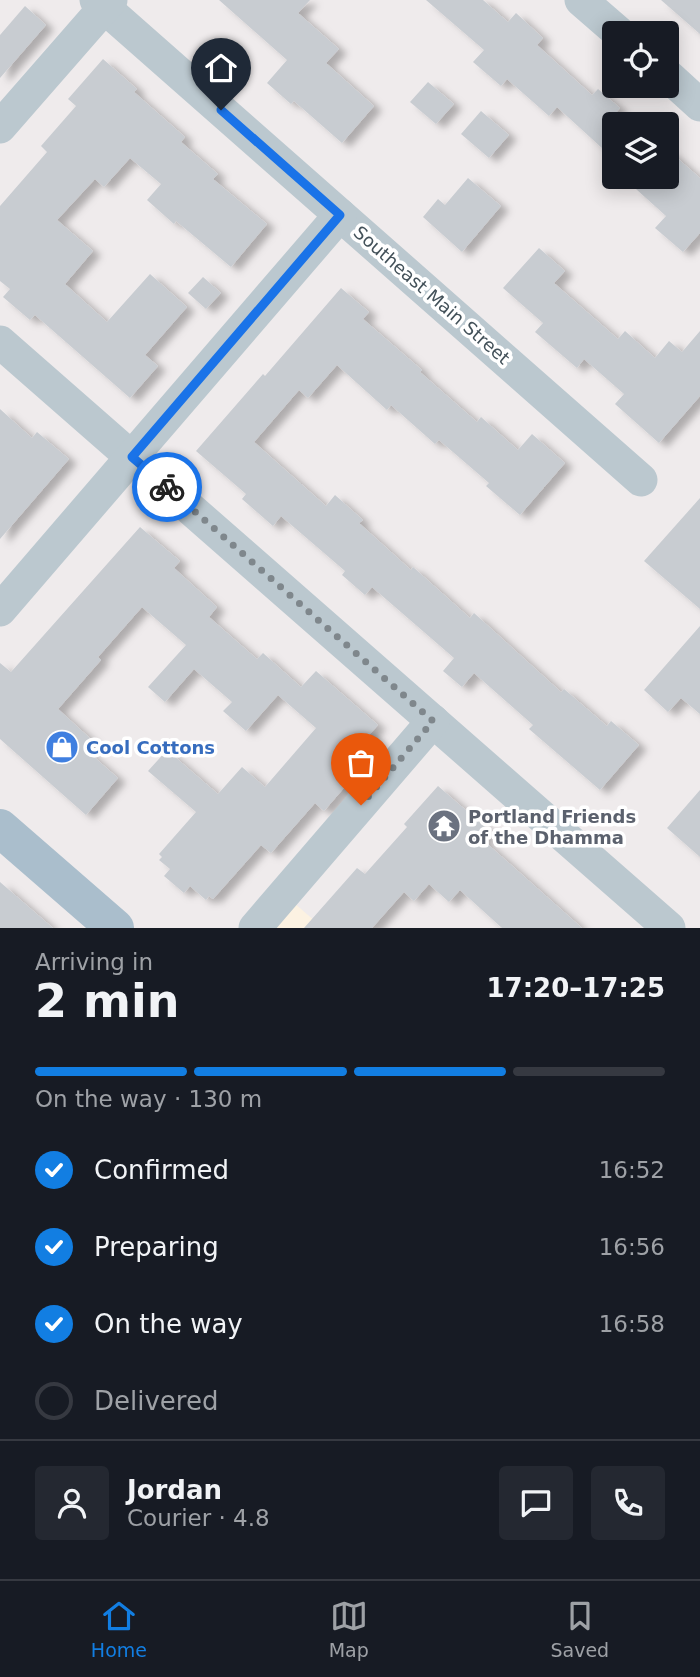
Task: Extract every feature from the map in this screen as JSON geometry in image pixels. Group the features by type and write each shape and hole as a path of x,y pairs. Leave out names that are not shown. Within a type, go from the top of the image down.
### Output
{"main road":[{"path":"0,828 115,928"}],"street":[{"path":"581,0 605,21"},
{"path":"0,127 103,2"},
{"name":"Southeast Main Street","path":"103,2 641,480"},
{"path":"679,86 700,105"},
{"path":"0,610 340,215"},
{"path":"0,342 669,928"},
{"path":"255,928 433,721"}],"shaded area":[{"path":"286,896 323,928 258,928"}],"building":[{"path":"219,0 310,0 298,13 339,49 326,63 374,106 342,143 294,101 291,104 267,83 287,60"},
{"path":"426,0 483,0 508,22 516,13 543,38 537,45 592,95 598,89 602,92 602,98 608,98 620,108 617,112 602,112 602,148 557,107 549,116 507,79 501,86 473,62 484,50"},
{"path":"661,0 700,0 700,34"},
{"path":"25,6 46,25 0,78 0,35"},
{"path":"103,59 137,89 134,92 185,137 181,142 218,174 213,179 267,224 231,267 147,200 161,184 130,158 104,187 95,179 57,220 93,251 65,284 107,322 150,274 187,307 145,355 158,366 130,398 35,315 30,320 3,297 10,289 0,281 0,206 47,152 41,146 76,106 68,99"},
{"path":"428,82 454,104 436,124 410,102"},
{"path":"481,111 509,135 489,158 461,134"},
{"path":"679,160 700,178 700,233 683,252 655,228 666,216 636,189 679,189"},
{"path":"468,178 501,206 462,252 423,217 438,199 445,205"},
{"path":"539,248 565,271 554,283 618,339 625,331 655,358 669,341 682,352 700,331 700,396 659,443 615,404 624,394 584,359 577,368 535,332 543,323 503,288"},
{"path":"203,277 221,293 206,309 188,293"},
{"path":"341,288 369,312 363,319 477,422 481,417 518,450 532,434 565,463 520,515 486,486 489,483 439,440 435,444 391,405 387,410 337,365 308,398 299,390 254,442 326,506 335,495 363,520 359,523 411,570 413,567 470,618 474,613 561,692 564,689 607,726 611,721 639,745 600,790 529,729 533,725 474,673 462,687 443,671 454,658 372,587 365,595 342,575 345,571 281,516 273,526 242,499 246,494 196,451"},
{"path":"0,409 32,438 37,432 69,459 0,539"},
{"path":"700,498 700,609 644,561"},
{"path":"140,527 180,561 174,568 217,607 209,617 257,659 263,653 301,687 316,671 378,725 337,771 349,782 324,811 315,803 271,853 261,845 213,899 209,896 206,900 190,886 184,893 164,876 170,869 159,860 162,857 159,854 196,812 148,771 167,750 218,794 242,767 265,787 316,728 278,695 246,731 223,711 232,702 194,669 165,702 148,687 186,645 142,607 98,657 101,660 58,709 93,741 86,750 118,778 86,815 0,739 0,663 11,672"},
{"path":"700,626 700,714 681,698 668,712 644,690"},
{"path":"438,786 490,831 482,839 582,928 502,928 460,890 449,902 429,884 414,901 404,892 372,928 304,928 357,868 365,874 407,827 404,824"},
{"path":"700,790 700,857 667,828"},
{"path":"0,882 53,928 0,928"}],"way so far":[{"path":"167,487 433,721 361,805"}],"place":[{"name":"Cool Cottons","path":"62,747"},
{"name":"Portland Friends of the Dhamma","path":"444,826"}],"route":[{"path":"167,487 132,457 340,215 221,110"}]}
